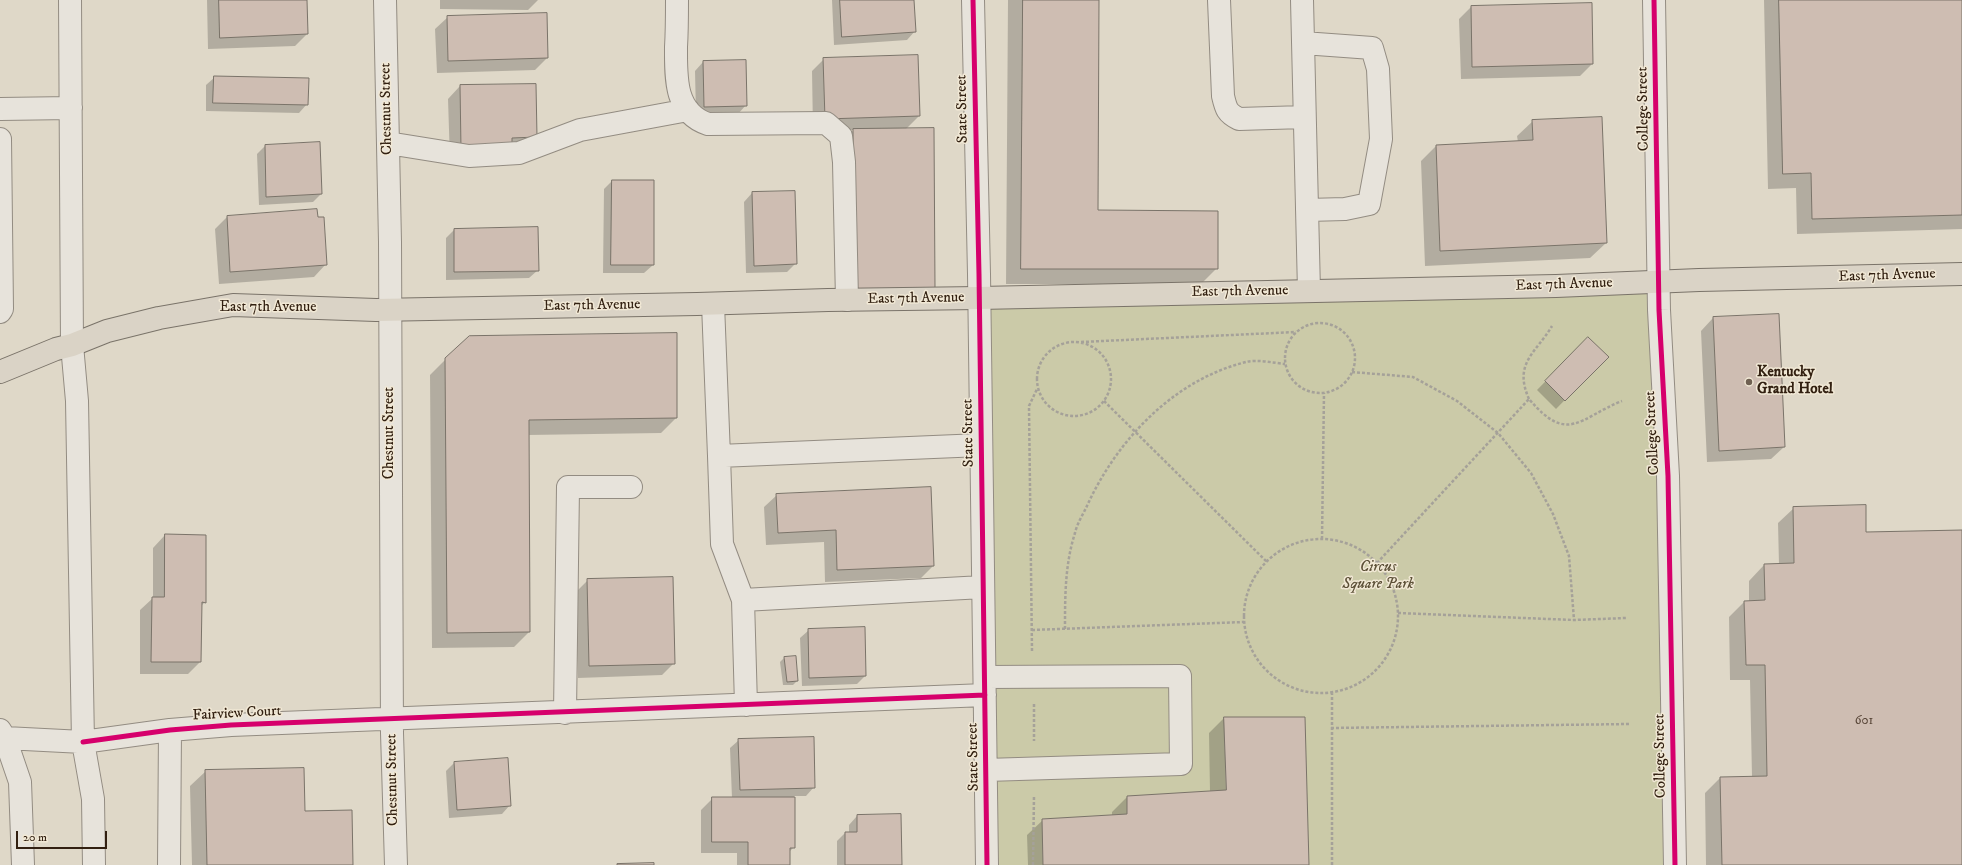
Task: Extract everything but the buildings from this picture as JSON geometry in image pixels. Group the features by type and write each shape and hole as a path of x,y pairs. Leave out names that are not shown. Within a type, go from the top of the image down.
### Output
{"main road":[{"name":"East 7th Avenue","path":"0,372 56,349 72,345 108,331 159,318 233,305 349,310 713,304 1556,286 1659,281 1962,274"}],"street":[{"path":"70,0 72,345 77,400 83,742 93,799 94,865"},
{"name":"Chestnut Street","path":"385,0 388,143 392,720 396,865"},
{"path":"677,0 677,86 688,110 697,119 708,124 826,123 841,136 844,162 847,300"},
{"name":"State Street","path":"973,0 987,865"},
{"path":"1219,0 1223,96 1230,114 1239,119 1304,117"},
{"path":"1302,0 1309,291"},
{"name":"College Street","path":"1654,0 1659,281 1668,476 1675,865"},
{"path":"1303,43 1372,48 1378,69 1381,139 1369,204 1344,209 1306,210"},
{"path":"0,109 71,108"},
{"path":"388,143 469,156 519,152 580,130 688,110"},
{"path":"0,139 2,309 0,312"},
{"path":"713,304 722,544 743,600 746,705"},
{"path":"719,456 981,445"},
{"path":"565,713 568,487 630,487"},
{"path":"743,600 983,587"},
{"name":"Fairview Court","path":"2,734 83,742 170,730 231,725 392,720 746,705 985,686 1033,678 1180,676 1181,764 1034,769"},
{"path":"169,865 170,730"},
{"path":"2,734 20,782 23,865"},
{"path":"986,770 1034,769"}],"path":[{"path":"1318,323 1330,324 1340,330 1348,338 1354,349 1355,360 1352,372 1341,386 1324,393 1313,393 1303,389 1295,383 1285,364 1289,341 1297,332 1307,326 1318,323"},
{"path":"1552,326 1537,344 1525,363 1524,387 1529,399 1541,412 1554,423 1574,425 1622,401"},
{"path":"1033,865 1034,769 1030,406 1037,389 1036,377 1039,365 1046,354 1056,346 1067,342 1297,332"},
{"path":"1037,389 1050,409 1061,415 1073,417 1085,415 1096,410 1104,401 1110,390 1111,377 1109,365 1102,354 1092,346 1080,342"},
{"path":"1064,629 1066,572 1075,532 1092,494 1114,458 1135,433 1179,392 1212,374 1248,361 1285,364"},
{"path":"1352,372 1413,377 1457,401 1498,433 1531,473 1553,514 1569,556 1574,620"},
{"path":"1322,539 1324,393"},
{"path":"1377,563 1529,399"},
{"path":"1104,401 1267,562"},
{"path":"1322,539 1342,542 1361,550 1377,563 1395,595 1398,613 1395,635 1386,656 1372,673 1353,686 1332,692 1307,692 1283,683 1263,667 1250,646 1244,622 1246,600 1253,580 1267,562 1283,549 1302,541 1322,539"},
{"path":"1398,613 1574,620 1626,618"},
{"path":"1032,630 1244,622"},
{"path":"1332,692 1332,865"},
{"path":"1331,728 1629,724"}],"green space":[{"name":"Circus Square Park","path":"1659,281 1674,865 987,865 979,298"}],"cycle path":[{"path":"973,0 979,274 987,865"},
{"path":"1654,0 1659,310 1668,476 1675,865"},
{"path":"83,742 170,730 231,725 985,695"}],"place":[{"name":"Kentucky Grand Hotel","path":"1749,382"}]}
